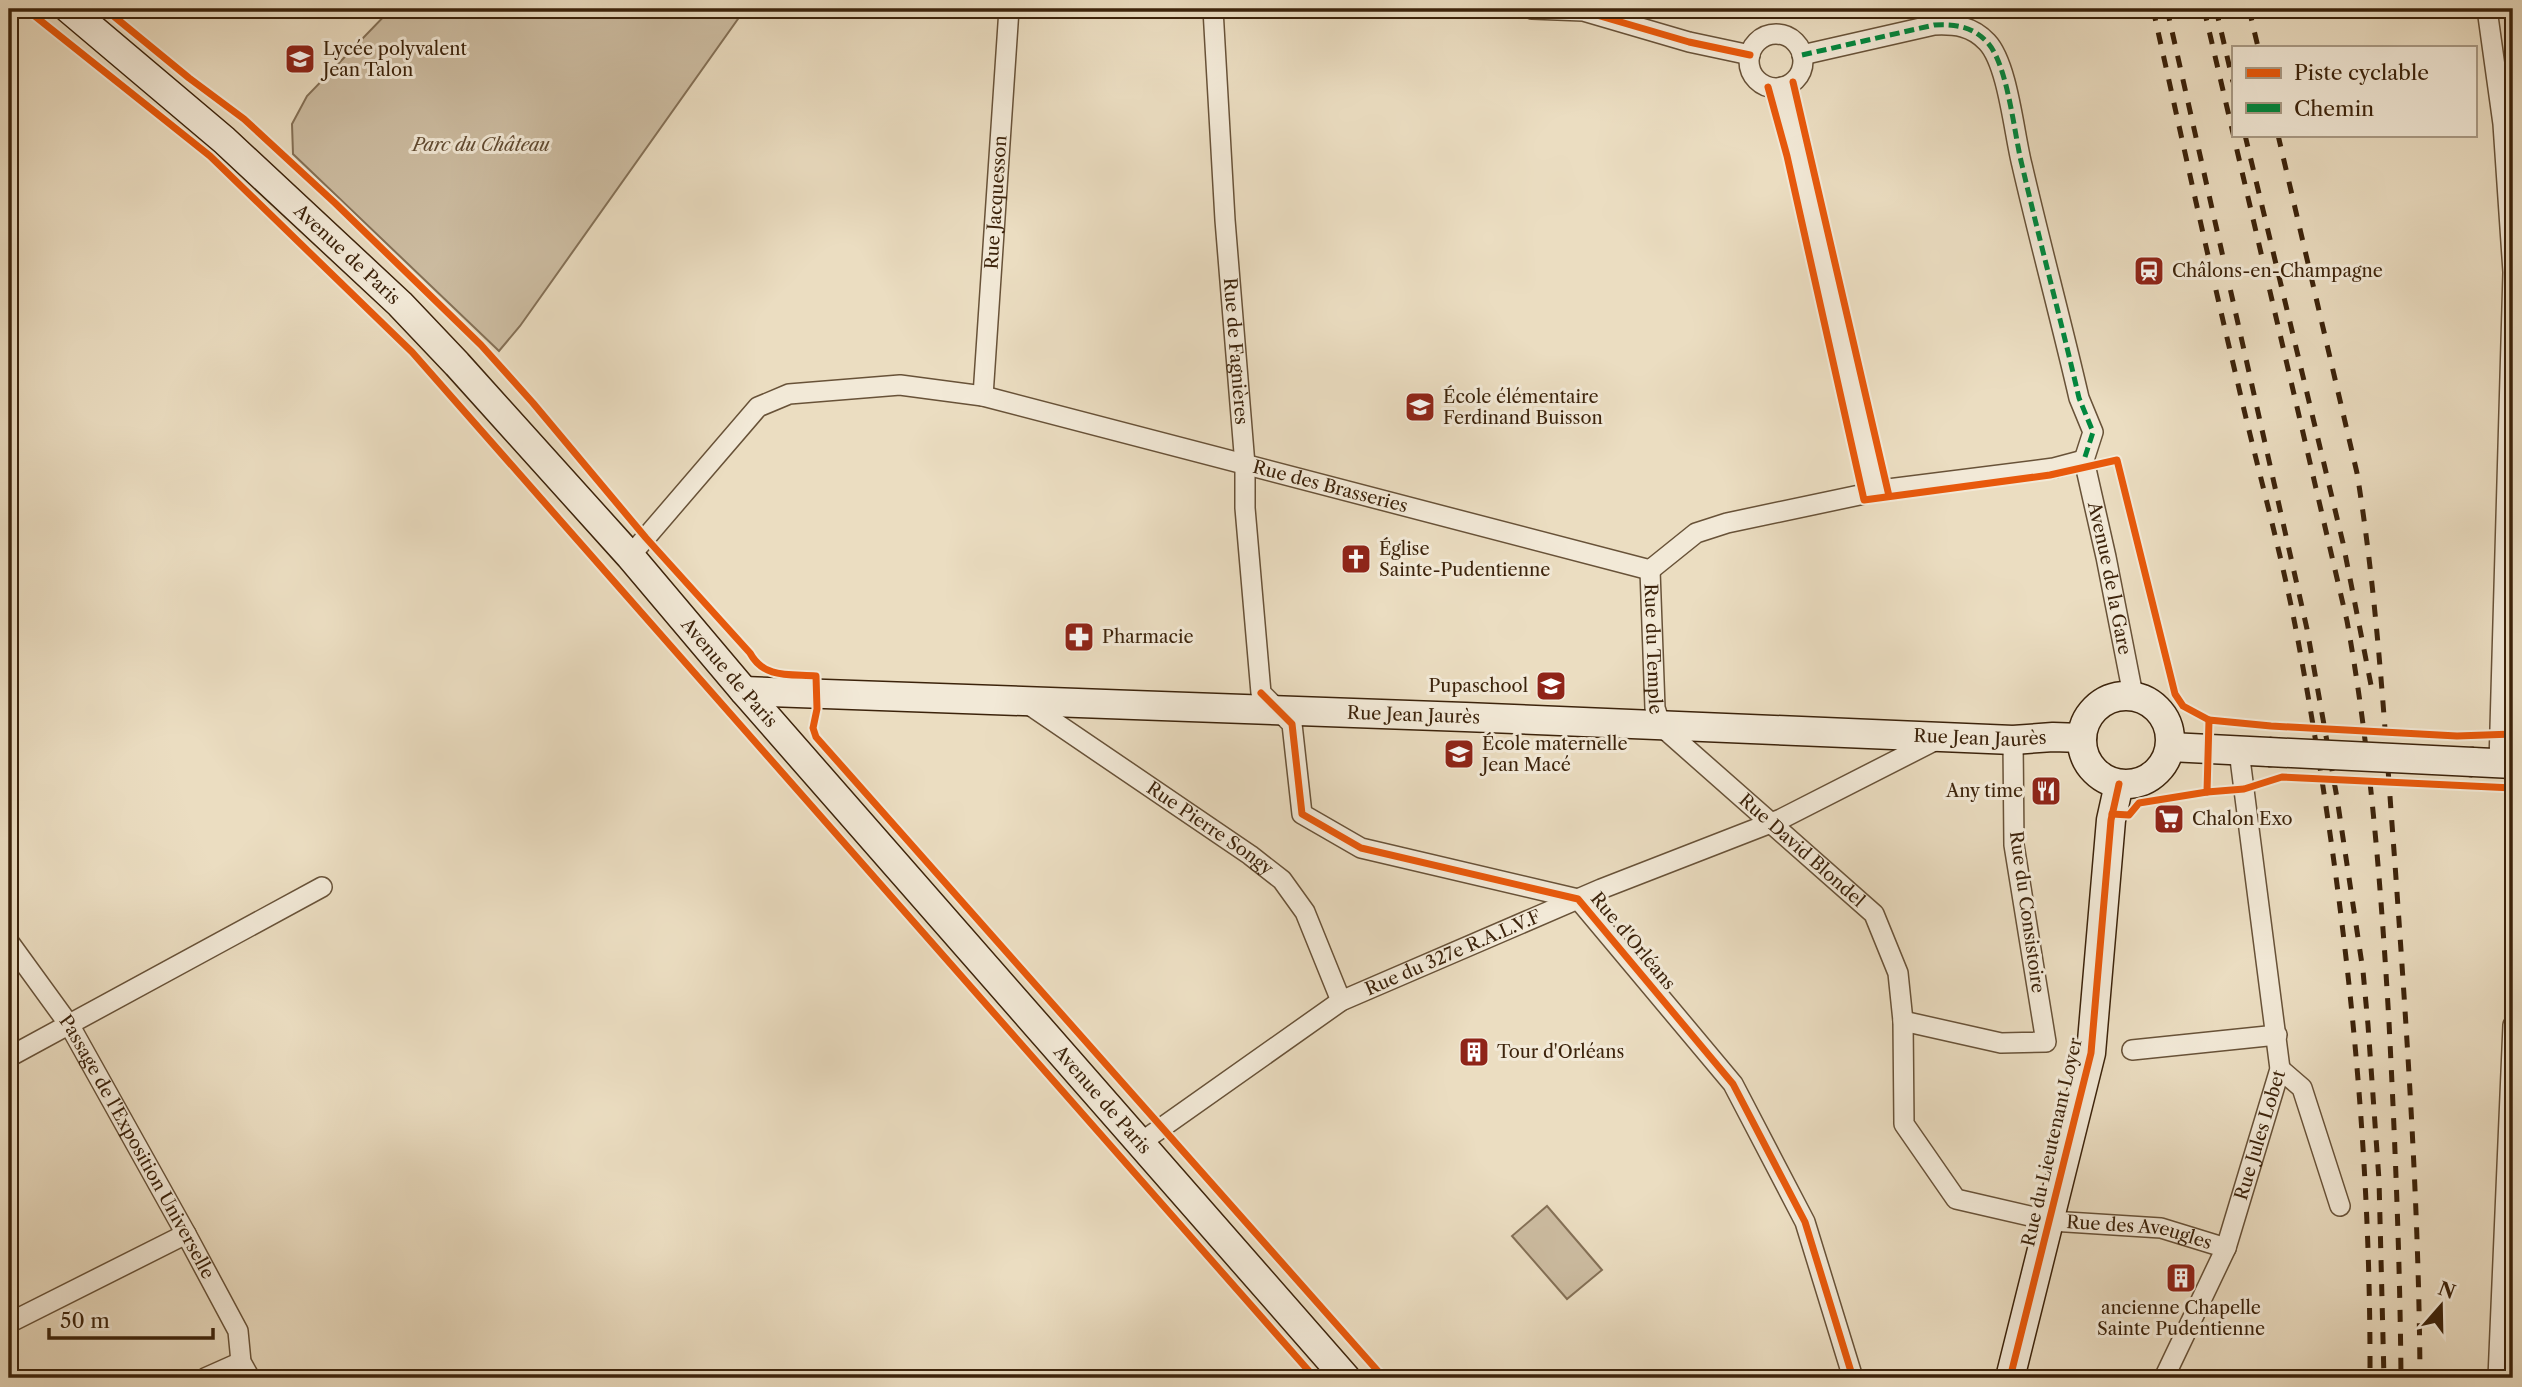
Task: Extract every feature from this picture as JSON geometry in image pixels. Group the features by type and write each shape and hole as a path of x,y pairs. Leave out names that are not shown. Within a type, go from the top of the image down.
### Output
{"main road":[{"name":"Avenue de Paris","path":"69,9 224,140 400,304 457,364 630,555 744,691 1346,1378"},
{"name":"Rue Jean Jaurès","path":"744,691 1024,701 1269,702 1661,726 1941,738 2082,738"},
{"path":"2133,695 2146,699 2165,717 2170,730 2170,747 2159,770 2148,779 2119,784 2096,773 2088,763 2083,751 2084,723 2092,711 2111,698 2133,695"},
{"path":"2170,747 2495,763"},
{"name":"Rue du Lieutenant Loyer","path":"2010,1378 2091,1053 2111,820 2119,784"}],"street":[{"name":"Rue Jacquesson","path":"983,396 1009,9"},
{"name":"Rue de Fagnières","path":"1213,9 1225,220 1245,465 1245,508 1269,702"},
{"path":"1532,9 1583,11 1689,42 1750,55"},
{"path":"2487,9 2503,124 2513,272 2495,763"},
{"path":"1650,570 1696,533 1727,523 1876,492 2054,468 2084,460 2093,432 2079,398 2004,79 1989,43 1964,27 1953,24 1934,25 1802,55"},
{"path":"1775,34 1787,37 1797,44 1802,55 1800,74 1793,82 1782,87 1768,87 1757,80 1750,68 1750,55 1755,44 1764,37 1775,34"},
{"path":"1782,87 1876,492"},
{"name":"Rue des Brasseries","path":"630,555 758,407 789,394 900,385 983,396 1650,570"},
{"name":"Avenue de la Gare","path":"2084,460 2133,695"},
{"name":"Rue du Temple","path":"1650,570 1655,708 1661,726"},
{"name":"Rue Pierre Songy","path":"1024,701 1250,855 1282,880 1305,912 1341,1001"},
{"name":"Rue d'Orléans","path":"1269,702 1292,724 1302,814 1361,848 1578,900 1733,1084 1805,1222 1853,1378"},
{"name":"Rue David Blondel","path":"1661,726 1874,914 1898,973 1903,1021"},
{"name":"Rue du 327e R.A.L.V.F","path":"1140,1143 1341,1001 1578,900 1770,823 1941,738"},
{"name":"Rue du Consistoire","path":"1903,1021 2001,1043 2046,1042 2014,845 2013,740"},
{"name":"Rue Jules Lobet","path":"2164,1378 2225,1248 2280,1069 2239,751"},
{"path":"9,1057 322,887"},
{"name":"Passage de l'Exposition Universelle","path":"9,942 70,1026 186,1234 238,1331 245,1370"},
{"name":"Rue des Aveugles","path":"1903,1021 1903,1124 1956,1199 2051,1221 2161,1228 2225,1248"},
{"path":"2498,1378 2513,1025"},
{"path":"2132,1050 2277,1035"},
{"path":"2280,1069 2302,1088 2340,1206"},
{"path":"9,1323 186,1234"},
{"path":"205,1378 245,1370"}],"green space":[{"name":"Parc du Château","path":"391,9 745,9 520,326 499,351 293,154 292,124 307,96"},
{"path":"1547,1206 1602,1270 1567,1299 1512,1236"}],"railway":[{"path":"2153,9 2245,415 2284,572 2328,820 2341,912 2359,1098 2369,1284 2370,1378"},
{"path":"2167,9 2307,629 2337,798 2363,971 2368,1025 2379,1180 2384,1378"},
{"path":"2204,9 2232,129"},
{"path":"2216,9 2232,78"},
{"path":"2249,9 2258,46"},
{"path":"2234,136 2347,621 2363,721 2379,871 2386,972 2397,1200 2401,1378"},
{"path":"2245,136 2343,543 2372,690"},
{"path":"2278,136 2357,473 2376,619 2408,1056 2415,1185 2420,1378"}],"marked path":[{"path":"1802,55 1934,25 1963,27 1975,32 1994,52 2005,82 2022,165 2079,398 2093,432 2084,460"}],"cycle path":[{"path":"26,9 210,156 412,352 1315,1378"},
{"path":"105,9 244,119 481,345 646,538 756,661 778,674 816,676 817,709 813,728 816,737 1384,1378"},
{"path":"1532,9 1583,11 1689,42 1750,55"},
{"path":"1793,82 1889,496"},
{"path":"1768,87 1787,156 1864,500 2050,475 2117,460 2175,694 2183,706 2209,720"},
{"path":"1261,693 1292,724 1302,814 1361,848 1578,899 1733,1084 1805,1222 1853,1378"},
{"path":"2513,734 2457,736 2209,720 2207,792 2244,789 2282,777 2513,788"},
{"path":"2010,1378 2091,1053 2111,820 2119,784"},
{"path":"2112,814 2129,815 2139,803 2207,792"}],"place":[{"name":"Lycée polyvalent Jean Talon","path":"300,59"},
{"name":"Châlons-en-Champagne","path":"2149,271"},
{"name":"École élémentaire Ferdinand Buisson","path":"1420,407"},
{"name":"Église Sainte-Pudentienne","path":"1356,559"},
{"name":"Pharmacie","path":"1079,637"},
{"name":"Pupaschool","path":"1551,686"},
{"name":"École maternelle Jean Macé","path":"1459,754"},
{"name":"Any time","path":"2046,791"},
{"name":"Chalon Exo","path":"2169,819"},
{"name":"Tour d'Orléans","path":"1474,1052"},
{"name":"ancienne Chapelle Sainte Pudentienne","path":"2181,1278"}]}
